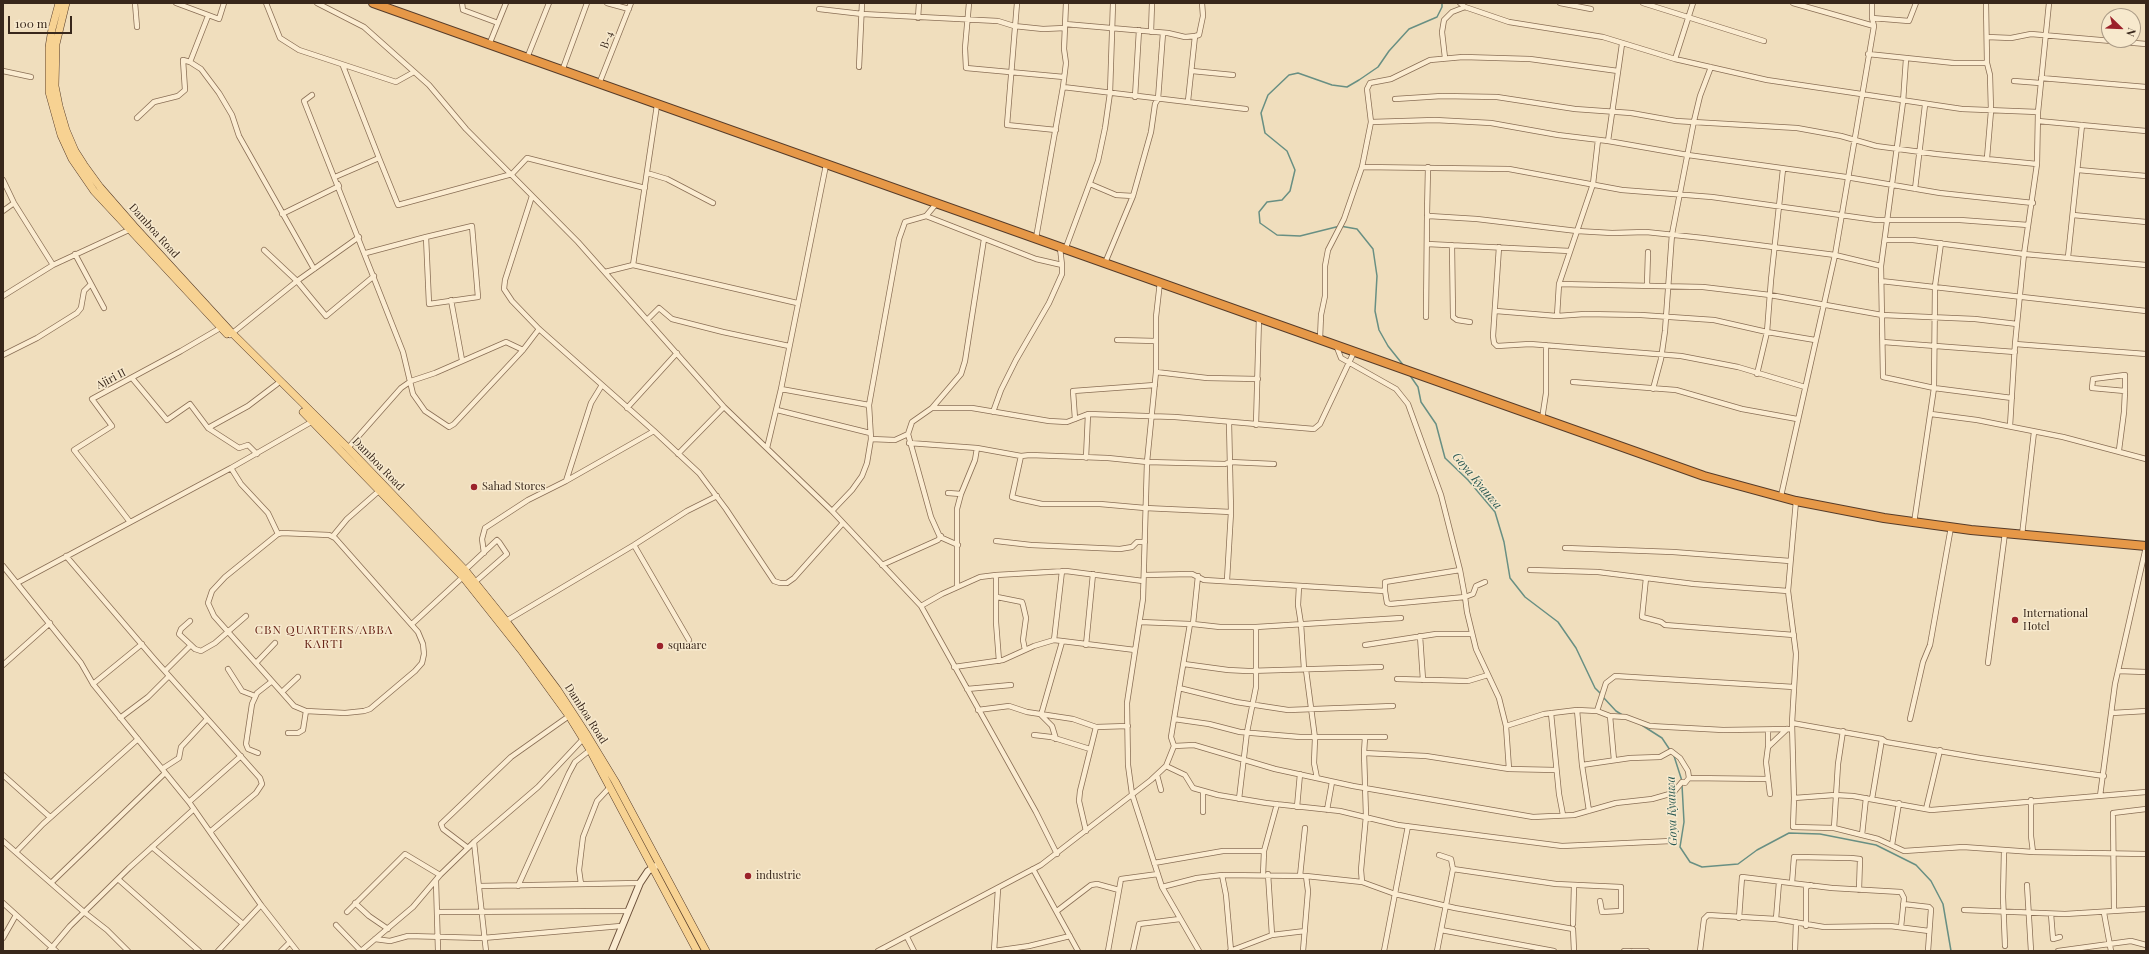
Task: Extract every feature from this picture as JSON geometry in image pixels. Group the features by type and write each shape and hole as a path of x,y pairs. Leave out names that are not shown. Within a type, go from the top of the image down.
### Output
{"highway":[{"path":"373,3 1704,476 1796,500 1914,523 2022,535 2146,546"}],"main road":[{"name":"Damboa Road","path":"61,6 55,65 56,107 81,161 132,228 223,326 314,420 348,448 382,488"},
{"name":"Damboa Road","path":"231,334 277,384 382,488 465,574 475,582 506,621 557,689 615,781 656,866 684,919 697,951"},
{"name":"Damboa Road","path":"465,574 568,716 590,750 656,866"},
{"name":"Damboa Road","path":"684,919 706,951"}],"street":[{"path":"135,3 137,27"},
{"path":"176,3 218,19 224,3"},
{"path":"266,3 280,38 299,50 343,66 396,82 414,72"},
{"path":"317,3 364,27 429,85 466,129 578,242 724,407 832,511 921,606 1036,812 1057,854"},
{"path":"462,3 463,10 498,23"},
{"path":"489,44 506,3"},
{"path":"527,58 548,3"},
{"path":"562,71 587,3"},
{"path":"607,3 630,5"},
{"path":"859,67 862,3"},
{"path":"918,18 919,3"},
{"path":"969,3 965,48 966,68 1064,77"},
{"path":"1016,3 1007,125 1056,130"},
{"path":"1036,238 1063,88 1066,63 1064,49 1066,3"},
{"path":"993,412 1001,390 1016,360 1049,303 1062,274 1063,249 1090,184 1100,154 1110,94 1113,3"},
{"path":"1151,32 1152,3"},
{"path":"819,9 918,18 998,21 1014,26 1043,29 1065,26 1139,30 1185,37 1199,35 1203,16 1202,3"},
{"path":"1460,3 1465,7 1509,22 1603,37 1675,59 1767,80 1903,102 1990,111 2038,112"},
{"path":"1560,3 1591,9"},
{"path":"1643,3 1764,41"},
{"path":"1675,59 1693,3"},
{"path":"1793,3 1874,26"},
{"path":"1781,496 1796,419 1835,255 1842,214 1846,177 1874,26 1872,18 1872,3"},
{"path":"1872,18 1910,21 1916,3"},
{"path":"1986,3 1987,63 1990,75 1988,158"},
{"path":"2010,426 2015,344 2024,254 2028,224 2033,203 2037,164 2038,112 2049,3"},
{"name":"B-4","path":"599,84 630,5"},
{"path":"1445,58 1442,32 1444,20 1452,12 1465,7"},
{"path":"190,62 208,16"},
{"path":"1135,97 1139,30"},
{"path":"1105,264 1133,196 1151,132 1155,104 1158,99 1162,33"},
{"path":"1987,38 2011,38 2031,34 2146,44"},
{"path":"1188,101 1195,36"},
{"path":"1608,141 1622,44"},
{"path":"1868,54 1906,60 1954,63 1987,63"},
{"path":"1320,339 1321,315 1325,296 1325,266 1328,250 1344,219 1362,167 1371,122 1367,89 1370,84 1391,79 1430,60 1464,56 1530,59 1618,72"},
{"path":"137,118 154,102 178,96 185,90 183,60 190,62 201,69 219,93 232,114 239,136 314,269"},
{"path":"1906,60 1903,102 1881,266 1883,377 1934,388 2012,398"},
{"path":"343,66 398,205 512,174 527,158 645,188"},
{"path":"1653,389 1662,354 1672,234 1694,121 1700,96 1711,67"},
{"path":"3,71 31,77"},
{"path":"1192,71 1233,75"},
{"path":"2014,81 2041,80 2146,87"},
{"path":"1063,88 1135,97 1188,101 1246,109"},
{"path":"312,95 304,101 339,186"},
{"path":"1394,99 1442,96 1497,97 1613,113 1631,113 1676,121 1797,128 1876,146 2037,164"},
{"path":"1915,189 1925,104"},
{"path":"633,265 657,105"},
{"path":"1371,122 1435,120 1491,123 1688,155 1846,177 1892,186 2033,203"},
{"path":"2038,121 2146,131"},
{"path":"2068,257 2082,125"},
{"path":"1557,316 1559,284 1593,184 1598,140"},
{"path":"379,158 335,176 403,352 413,394 423,408 449,427 454,424 523,350 539,329"},
{"path":"767,448 777,410 797,302 826,165"},
{"path":"1362,167 1509,169 1622,190 1680,194 1887,220 1960,220 2028,224"},
{"path":"1426,317 1428,167"},
{"path":"1757,374 1767,332 1784,169"},
{"path":"2078,170 2146,176"},
{"path":"647,173 667,179 713,203"},
{"path":"3,180 14,203 54,265"},
{"path":"1090,184 1116,195 1133,196"},
{"path":"282,214 339,186"},
{"path":"532,196 505,280 504,289 512,300 539,329 654,431 698,473 716,496 774,581 780,583 787,582 794,578 843,523"},
{"path":"3,211 14,203"},
{"path":"832,511 862,476 867,463 871,439 869,405 901,234 905,222 926,216 936,204"},
{"path":"2073,215 2146,222"},
{"path":"926,216 1036,259 1062,265"},
{"path":"1427,216 1560,227 1577,231 1672,234 1835,255 1881,266"},
{"path":"366,253 472,226 478,297 429,304 426,238"},
{"path":"3,296 54,265 132,228"},
{"path":"231,334 297,281 359,237"},
{"path":"958,545 941,536 931,517 909,443 908,434 912,422 932,408 961,374 966,361 984,239"},
{"path":"1884,240 1942,243 2024,254 2146,265"},
{"path":"1914,523 1934,388 1936,317 1935,286 1942,243"},
{"path":"1427,244 1570,251"},
{"path":"1452,245 1453,317 1457,320 1470,322"},
{"path":"1499,247 1496,311 1493,336 1494,343 1497,346 1546,345 1662,354 1726,364 1804,387"},
{"path":"264,250 297,281 326,316 374,276"},
{"path":"1647,285 1648,252"},
{"path":"76,254 104,308"},
{"path":"605,272 633,265 797,302"},
{"path":"1881,281 1935,286 2020,298 2146,311"},
{"path":"1160,282 1156,317 1156,372 1147,462 1145,542 1140,622 1127,703 1128,765 1132,794 1162,887 1199,951"},
{"path":"3,355 36,338 76,313 81,308 84,291 91,284"},
{"path":"1559,284 1703,287 1770,295 1882,315 1936,317 2017,324"},
{"path":"451,300 462,360"},
{"path":"647,320 659,308 672,319 789,346"},
{"path":"1496,311 1557,316 1585,314 1665,316 1714,320 1767,332 1815,340"},
{"path":"1256,425 1259,317"},
{"name":"Ajiri II","path":"130,522 74,450 112,426 92,399 223,326"},
{"path":"1118,340 1156,341"},
{"path":"348,448 401,388 411,381 435,373 506,342 523,350"},
{"path":"1883,342 2015,352"},
{"path":"2015,344 2146,354"},
{"path":"1336,345 1341,358 1396,390 1408,404 1441,495 1460,570 1472,634 1499,698 1506,726 1509,768"},
{"path":"1542,419 1546,393 1546,345"},
{"path":"932,408 972,408 1049,421 1067,422 1088,414 1152,416 1314,429 1320,424 1354,352"},
{"path":"627,408 677,353"},
{"path":"1156,372 1207,378 1258,379"},
{"path":"2119,450 2125,391 2125,375 2093,379 2092,388 2125,391"},
{"path":"132,378 167,420 190,404 208,428 239,448 248,445 256,454"},
{"path":"1573,382 1676,390 1742,409 1796,419"},
{"path":"208,428 248,406 277,384"},
{"path":"566,481 591,403 602,385"},
{"path":"1075,419 1073,391 1155,385"},
{"path":"781,389 869,405"},
{"path":"678,454 724,407"},
{"path":"777,410 870,433"},
{"path":"1086,458 1088,414"},
{"path":"1931,414 2010,426 2119,450 2146,459"},
{"path":"17,584 66,556 231,468 314,420"},
{"path":"1227,580 1231,512 1229,422"},
{"path":"484,553 482,539 485,528 528,500 566,481 654,431"},
{"path":"2022,535 2034,432"},
{"path":"871,439 895,440 908,434"},
{"path":"909,443 977,448 1021,456 1030,455 1147,462 1225,464 1230,462 1274,464"},
{"path":"957,587 958,545 956,509 975,460 977,448"},
{"path":"1021,456 1013,497 1042,504 1100,504 1145,508 1231,512"},
{"path":"231,468 241,484 268,513 278,534"},
{"path":"333,536 347,519 382,488"},
{"path":"948,493 962,494"},
{"path":"506,621 634,545 687,511 716,496"},
{"path":"1796,500 1788,590 1796,654 1792,723 1790,729 1794,798 1792,821 1794,828 1834,828 1862,835 1892,845 1904,851 1963,847 2033,852 2146,854"},
{"path":"1910,718 1923,662 1930,645 1951,527"},
{"path":"1988,663 2005,533"},
{"path":"278,534 333,536 412,624 423,644 424,654 422,662 415,671 379,703 370,709 356,712 306,711 294,706 271,682 229,631 214,616 208,603 210,595 225,577 278,534"},
{"path":"882,565 938,540 941,536"},
{"path":"412,624 465,574 497,540 507,554 475,582"},
{"path":"996,542 1120,549 1132,547 1136,542 1145,542"},
{"path":"634,545 689,640"},
{"path":"2100,796 2118,671 2146,546"},
{"path":"1565,548 1673,552 1790,561"},
{"path":"66,556 169,676 260,778 261,788 211,831"},
{"path":"3,566 81,663 93,684 190,802 260,905 297,951"},
{"path":"1460,570 1385,582 1387,603 1390,604 1465,597 1473,594 1476,586 1485,582"},
{"path":"1530,570 1598,572 1694,584 1788,590"},
{"path":"921,606 980,577 1062,571 1143,578 1192,574 1204,580 1227,580 1385,591"},
{"path":"1054,640 1062,571"},
{"path":"1086,645 1093,574"},
{"path":"996,575 996,622 999,661"},
{"path":"879,951 998,889 1057,854 1157,775 1166,766 1174,746 1171,737 1192,624 1198,576"},
{"path":"1646,578 1642,617 1661,622 1665,625 1794,634"},
{"path":"1299,586 1298,605 1305,670 1315,738 1314,763 1317,778"},
{"path":"997,597 1022,602 1026,618 1023,640 1025,650"},
{"path":"190,621 181,629 179,634 191,645 201,651 207,649 246,616"},
{"path":"1140,622 1192,624 1220,627 1256,627 1401,618"},
{"path":"3,665 50,623"},
{"path":"1239,799 1256,687 1256,627"},
{"path":"1365,645 1420,636 1472,634"},
{"path":"1420,636 1423,680"},
{"path":"954,667 999,661 1042,642 1054,640 1135,650"},
{"path":"1041,714 1062,642"},
{"path":"256,663 275,643"},
{"path":"93,684 142,644"},
{"path":"165,671 191,645"},
{"path":"1184,664 1228,670 1305,670 1381,667"},
{"path":"228,669 242,691 255,696"},
{"path":"2118,671 2146,672"},
{"path":"1397,679 1468,681 1488,675"},
{"path":"120,718 148,697 169,676"},
{"path":"1597,711 1606,683 1615,676 1794,687"},
{"path":"282,692 298,677"},
{"path":"258,753 248,749 246,744 255,696 263,686 271,682"},
{"path":"967,689 1011,684"},
{"path":"1179,688 1288,710 1393,706"},
{"path":"978,710 1009,706 1041,714 1073,719 1096,727 1128,726"},
{"path":"1506,726 1536,716 1578,710 1597,711 1610,716 1626,716 1650,726 1710,730 1790,729"},
{"path":"1578,710 1582,765 1589,811"},
{"path":"288,733 298,733 303,730 306,711"},
{"path":"2112,713 2146,711"},
{"path":"1551,713 1556,770 1563,815"},
{"path":"1041,714 1052,726 1056,739"},
{"path":"468,848 442,829 441,824 510,757 568,716"},
{"path":"1610,716 1614,760"},
{"path":"51,883 179,758 181,747 207,719"},
{"path":"1174,719 1248,732 1315,738 1385,738"},
{"path":"1792,723 1882,739 1886,742 2104,776"},
{"path":"1086,831 1079,801 1096,727"},
{"path":"1768,747 1790,729"},
{"path":"1768,730 1768,779 1770,794"},
{"path":"1834,828 1835,795 1842,731"},
{"path":"1034,735 1056,739 1090,749"},
{"path":"1362,882 1361,870 1367,789 1364,753 1365,737"},
{"path":"16,852 50,817 138,739"},
{"path":"336,925 361,951 413,907 440,875 474,842 538,787 583,739"},
{"path":"1872,799 1882,739"},
{"path":"1174,746 1194,745 1332,782 1498,813 1533,817 1574,815 1616,803 1652,799 1673,793 1682,782 1685,783 1689,778 1688,771 1680,758 1671,751 1660,757 1614,760 1582,765"},
{"path":"518,886 568,773 575,762 590,750"},
{"path":"1926,809 1929,788 1940,750"},
{"path":"1364,753 1426,756 1509,768 1556,770"},
{"path":"190,802 241,756"},
{"path":"1166,766 1185,775 1193,788 1203,791 1239,799 1366,816 1408,826 1562,846 1672,841"},
{"path":"1297,807 1300,774"},
{"path":"3,775 50,817"},
{"path":"1157,775 1161,790"},
{"path":"1689,778 1768,779"},
{"path":"1327,810 1332,782"},
{"path":"581,884 579,870 583,837 597,801 610,787"},
{"path":"1203,791 1203,812"},
{"path":"1794,798 1835,795 1866,798 1926,809 1990,806 2031,800 2146,792"},
{"path":"1862,835 1866,798"},
{"path":"2031,800 2031,836 2033,852"},
{"path":"1892,845 1898,803"},
{"path":"1272,935 1265,875 1264,851 1277,804"},
{"path":"50,949 84,912 194,809"},
{"path":"2114,910 2113,813 2146,809"},
{"path":"1384,951 1408,826"},
{"path":"1300,876 1305,828"},
{"path":"3,841 84,912 107,930 128,951"},
{"path":"474,842 482,912 483,938 486,951"},
{"path":"152,847 243,924"},
{"path":"2004,850 2003,911 2005,946"},
{"path":"1154,863 1223,851 1264,851"},
{"path":"347,912 405,854 440,875"},
{"path":"1437,951 1453,869 1450,859 1439,855"},
{"path":"1792,883 1794,857 1852,858 1860,860 1860,890"},
{"path":"612,951 640,883 648,871 656,866"},
{"path":"1033,869 1078,951"},
{"path":"1453,869 1574,885 1621,888 1621,911 1602,912 1600,901"},
{"path":"1108,951 1121,879 1158,874"},
{"path":"1222,875 1227,902 1231,951 1272,935 1305,931"},
{"path":"1162,887 1197,878 1222,875 1306,876 1362,882 1395,894 1445,906 1573,929 1574,951"},
{"path":"1303,951 1308,891 1306,876"},
{"path":"1739,918 1742,877 1860,890 1901,892 1903,904 1900,927"},
{"path":"118,879 199,951"},
{"path":"436,881 438,951"},
{"path":"1776,919 1779,882"},
{"path":"479,886 640,883"},
{"path":"1057,911 1091,885 1097,884 1119,890"},
{"path":"1573,924 1574,885"},
{"path":"1806,926 1806,887 1811,885"},
{"path":"2027,886 2030,951"},
{"path":"998,889 994,951 1029,946 1070,936"},
{"path":"3,903 50,949 56,951"},
{"path":"355,903 388,929"},
{"path":"1903,904 1929,907 1932,912 1928,951"},
{"path":"218,951 260,905"},
{"path":"1964,910 2051,914 2104,913 2114,910 2146,909"},
{"path":"438,912 628,911"},
{"path":"2104,913 2111,951"},
{"path":"2051,914 2053,938 2060,937"},
{"path":"3,938 16,915"},
{"path":"1700,951 1706,917 1776,919 1796,922 1806,926 1845,928 1870,926 1900,927 1930,931"},
{"path":"1134,951 1139,924 1180,919"},
{"path":"1795,951 1796,922"},
{"path":"375,939 390,941 408,936 483,938 622,926"},
{"path":"1441,930 1554,951"},
{"path":"907,937 914,951"},
{"path":"2058,951 2131,941 2146,945"},
{"path":"281,951 290,942"},
{"path":"1029,946 1031,951"},
{"path":"1624,951 1647,951"}],"waterway":[{"name":"Goya Kyauwa","path":"1404,366 1388,346 1379,330 1375,311 1377,276 1373,249 1357,229 1340,226 1300,236 1277,235 1260,223 1259,212 1267,202 1282,200 1290,191 1295,170 1287,151 1265,133 1261,113 1268,95 1289,75 1298,73 1332,85 1347,87 1359,80 1378,67 1389,51 1409,29 1437,17 1442,7 1442,3"},
{"name":"Goya Kyauwa","path":"1409,374 1418,387 1421,402 1436,424 1445,458 1468,480 1495,512 1504,542 1510,578 1525,597 1558,622 1576,648 1595,688 1601,694"},
{"name":"Goya Kyauwa","path":"1603,697 1616,711 1624,716"},
{"name":"Goya Kyauwa","path":"1640,724 1662,738 1670,750"},
{"name":"Goya Kyauwa","path":"1674,756 1682,781"},
{"name":"Goya Kyauwa","path":"1682,785 1684,822 1680,847 1690,862 1702,867 1738,864 1757,850 1789,833 1820,834 1876,845 1916,865 1931,881 1943,904 1951,951"}],"place":[{"name":"Sahad Stores","path":"474,487"},
{"name":"International Hotel","path":"2015,620"},
{"name":"squaare","path":"660,646"},
{"name":"industrie","path":"748,876"}],"district":[{"name":"CBN QUARTERS/ABBA KARTI","path":"324,637"}]}
